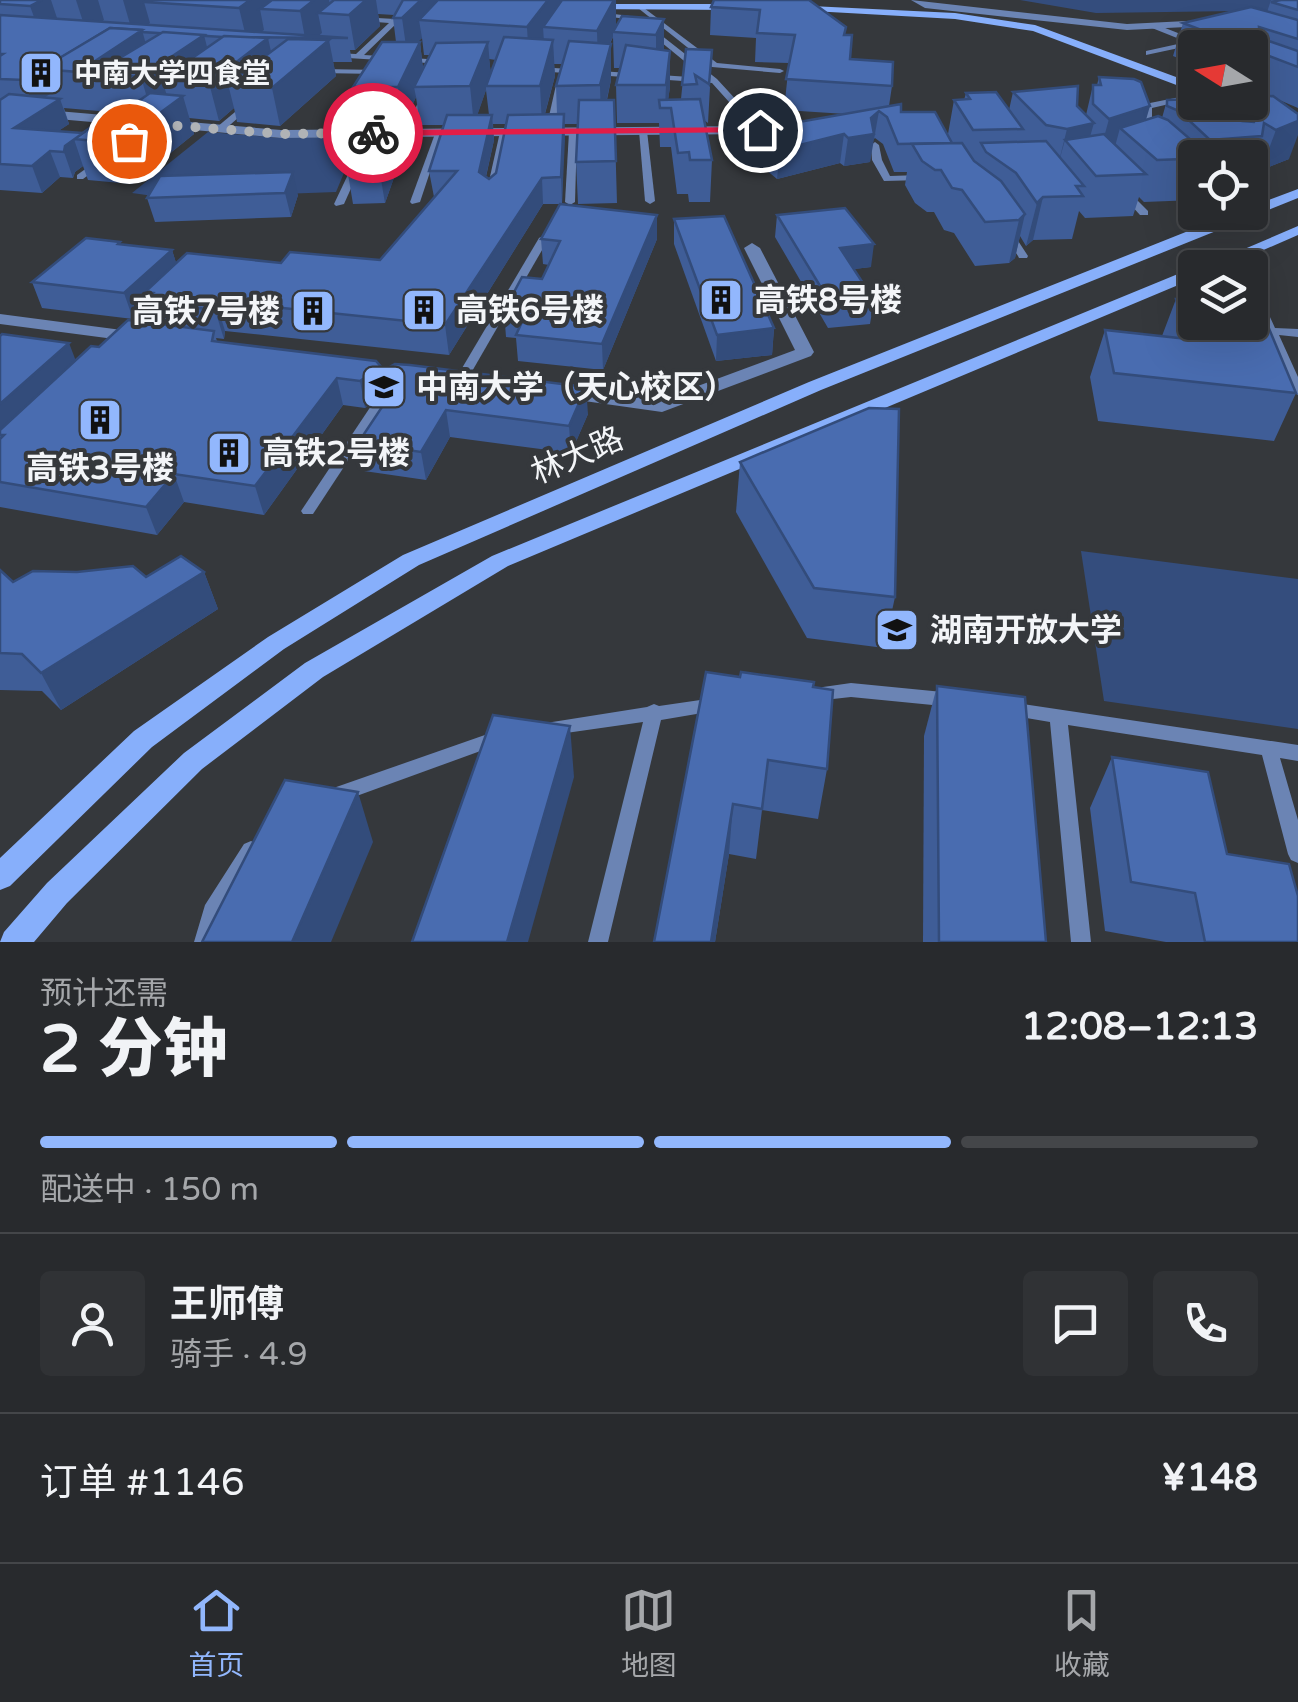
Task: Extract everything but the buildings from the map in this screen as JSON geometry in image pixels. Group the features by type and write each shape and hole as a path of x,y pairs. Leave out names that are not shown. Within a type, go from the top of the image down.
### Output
{"main road":[{"path":"580,10 751,8"},
{"path":"788,8 940,15 1034,28 1178,82"},
{"name":"林大路","path":"0,876 142,739 276,643 411,560 815,386 1298,193"},
{"path":"1258,250 1298,230"},
{"path":"15,942 57,892 193,761 314,670 500,561 1178,279"}],"street":[{"path":"916,0 925,6 1127,27 1225,22"},
{"path":"0,110 282,134 760,130"},
{"path":"534,390 662,406 805,352 752,248"},
{"path":"0,318 132,337"}],"lane":[{"path":"640,8 715,65 780,71"},
{"path":"580,10 636,18 714,80 760,130"},
{"path":"348,18 396,20 358,56"},
{"path":"1155,26 1178,35"},
{"path":"410,60 422,46"},
{"path":"1149,53 1178,46"},
{"path":"326,54 463,63"},
{"path":"532,71 542,56"},
{"path":"603,73 610,59"},
{"path":"302,71 400,72"},
{"path":"532,71 714,80"},
{"path":"532,71 678,84"},
{"path":"347,134 382,72"},
{"path":"435,73 451,73"},
{"path":"548,132 563,75"},
{"path":"616,96 620,78"},
{"path":"408,133 428,88"},
{"path":"220,129 262,94"},
{"path":"1146,149 1148,106 1178,100"},
{"path":"0,124 46,104"},
{"path":"138,134 168,112"},
{"path":"607,131 612,113"},
{"path":"672,131 674,115"},
{"path":"479,132 484,118"},
{"path":"1148,119 1161,121"},
{"path":"643,131 650,201"},
{"path":"490,200 504,132"},
{"path":"570,202 573,132"},
{"path":"339,204 371,133"},
{"path":"415,202 439,133"},
{"path":"876,145 878,160 888,179 940,178"},
{"path":"80,177 109,156"},
{"path":"1110,177 1144,213"},
{"path":"999,219 1023,256"},
{"path":"462,380 544,238"},
{"path":"1268,321 1298,391"},
{"path":"1273,331 1298,333"},
{"path":"308,511 376,409"},
{"path":"799,696 852,690 977,704 1298,753"},
{"path":"309,808 341,791 487,739 727,704"},
{"path":"598,942 654,712"},
{"path":"1058,716 1082,942"},
{"path":"1269,749 1298,854"},
{"path":"204,942 212,912 262,832"}],"shaded area":[{"path":"1020,0 1298,0 1298,10 1096,13"},
{"path":"208,132 281,138 359,137 336,192 168,198 132,193"},
{"path":"1081,551 1298,579 1298,729 1104,701"}],"way so far":[{"path":"129,141 153,124 282,134 373,133"}],"place":[{"name":"中南大学四食堂","path":"41,73"},
{"name":"高铁8号楼","path":"721,300"},
{"name":"高铁6号楼","path":"424,310"},
{"name":"高铁7号楼","path":"313,311"},
{"name":"中南大学（天心校区）","path":"384,387"},
{"name":"高铁3号楼","path":"100,420"},
{"name":"高铁2号楼","path":"229,453"},
{"name":"湖南开放大学","path":"897,630"}],"route":[{"path":"373,133 760,130"}]}
